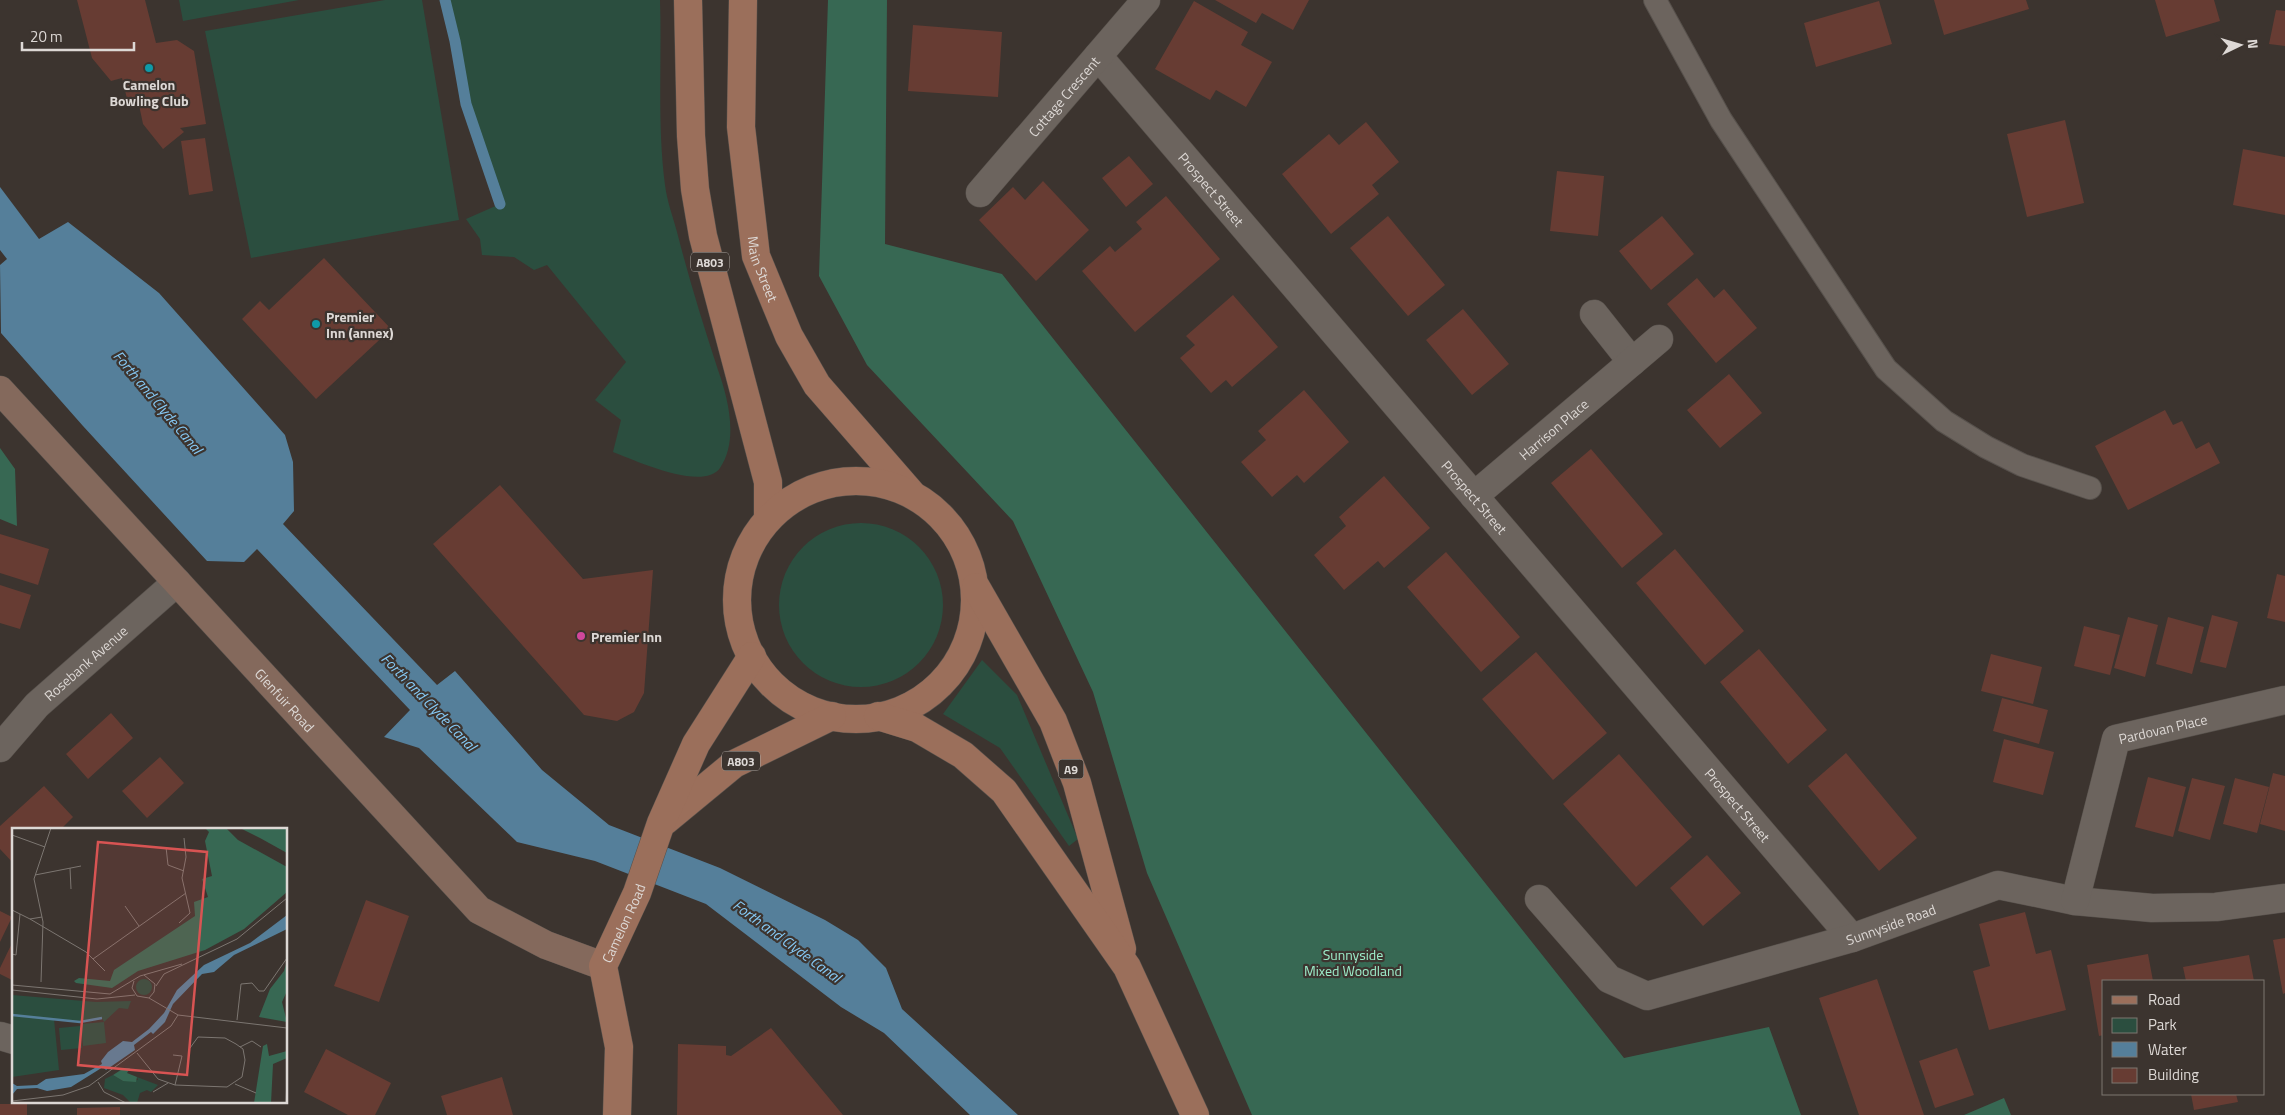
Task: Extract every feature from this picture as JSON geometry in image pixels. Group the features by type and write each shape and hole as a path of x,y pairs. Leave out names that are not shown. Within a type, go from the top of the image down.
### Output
{"main road":[{"name":"A803","path":"688,0 691,136 695,189 703,236 768,482 768,519"},
{"name":"Main Street","path":"743,0 741,127 756,256 789,336 817,385 911,493"},
{"name":"Glenfuir Road","path":"0,390 479,910 546,944 603,966"},
{"path":"873,481 911,493 942,516 965,548 976,586 973,626 959,660 932,693 897,713 858,720 809,710 780,692 752,656 740,629 737,590 747,552 756,531 768,519 798,495 835,482 873,481"},
{"name":"A9","path":"976,586 1053,721 1077,783 1127,967 1195,1115"},
{"name":"Camelon Road","path":"617,1115 618,1047 603,966 637,893 661,823 696,744 752,656"},
{"name":"A803","path":"661,823 734,764 832,716"},
{"name":"A9","path":"878,716 917,728 948,746 963,755 1004,791 1127,967"}],"street":[{"name":"Cottage Crescent","path":"980,193 1146,0"},
{"name":"Prospect Street","path":"1098,56 1852,938"},
{"path":"1594,314 1632,362"},
{"name":"Harrison Place","path":"1474,496 1659,339"},
{"name":"Rosebank Avenue","path":"0,748 37,704 177,582"},
{"name":"Pardovan Place","path":"2075,902 2116,738 2285,700"},
{"name":"Sunnyside Road","path":"1539,899 1609,979 1647,996 1852,938 1998,885 2075,902 2152,908 2216,907 2285,898"}],"lane":[{"path":"1655,0 1721,120 1886,369 1944,421 1986,447 2022,465 2090,488"}],"green space":[{"path":"179,0 299,0 183,21"},
{"path":"385,0 422,0 459,220 251,258 205,31"},
{"path":"445,0 660,0 660,116 666,191 691,284 725,393 730,419 729,445 726,457 720,468 711,475 699,477 684,476 652,467 613,452 621,420 595,400 626,362 547,265 534,270 514,257 482,255 480,239 466,219 500,204 466,104 455,41"},
{"name":"Sunnyside Mixed Woodland","path":"828,0 887,0 885,244 1002,274 1624,1058 1769,1027 1801,1115 1252,1115 1147,873 1093,692 1013,521 867,365 819,276"},
{"path":"0,448 15,469 17,526 0,519"},
{"path":"853,523 869,523 892,529 907,537 919,547 929,559 937,574 943,597 943,613 937,636 929,651 919,663 907,673 892,681 869,687 853,687 830,681 815,673 793,651 783,629 779,613 779,597 785,574 793,559 815,537 837,527"},
{"path":"982,660 1017,695 1078,839 1069,846 1000,748 943,714"},
{"path":"2004,1098 2011,1115 1964,1115"}],"water":[{"name":"Forth and Clyde Canal","path":"0,187 39,239 68,222 159,293 285,435 293,462 294,511 283,524 437,685 455,671 542,770 609,825 720,868 825,920 858,940 886,968 902,1009 1018,1115 970,1115 884,1033 841,1007 706,904 595,861 517,842 419,748 384,737 410,710 257,549 244,562 207,561 83,426 1,333 0,265 7,259 0,250"}],"building":[{"name":"Camelon Bowling Club","path":"77,0 145,0 156,43 177,40 194,51 206,124 180,128 184,132 163,149 143,124 139,105 129,107 122,78 111,81 92,58"},
{"path":"1215,0 1309,0 1293,30 1262,13 1256,23"},
{"path":"1934,0 2026,0 2029,9 1944,35"},
{"path":"2155,0 2214,0 2220,21 2166,37"},
{"path":"1194,1 1248,32 1241,45 1272,62 1246,107 1216,90 1210,100 1155,69"},
{"path":"1879,1 1892,44 1816,67 1804,23"},
{"path":"2276,10 2285,11 2285,46 2269,44"},
{"path":"913,25 1002,32 998,97 908,91"},
{"path":"2065,120 2084,203 2027,217 2007,134"},
{"path":"1366,122 1399,162 1372,185 1379,194 1331,234 1282,174 1329,134 1339,145"},
{"path":"205,138 213,191 189,195 181,141"},
{"path":"2243,149 2285,157 2285,215 2233,205"},
{"path":"1129,156 1153,184 1126,207 1102,178"},
{"path":"1557,171 1604,176 1598,236 1550,231"},
{"path":"1043,181 1089,230 1036,281 979,220 1013,187 1025,200"},
{"path":"1166,196 1220,259 1135,332 1082,271 1110,246 1115,252 1142,229 1136,222"},
{"path":"1388,216 1445,285 1408,316 1350,248"},
{"path":"1662,216 1694,254 1651,290 1619,251"},
{"name":"Premier Inn (annex)","path":"324,258 391,329 316,399 242,319 260,301 269,310"},
{"path":"1697,278 1714,298 1724,289 1757,328 1716,363 1667,304"},
{"path":"1233,295 1278,347 1232,387 1226,380 1211,393 1180,358 1195,345 1186,336"},
{"path":"1463,309 1509,364 1472,395 1426,340"},
{"path":"1729,374 1762,413 1720,448 1687,410"},
{"path":"1304,390 1349,442 1304,483 1297,475 1272,497 1241,462 1266,440 1258,431"},
{"path":"2165,410 2173,425 2182,421 2196,449 2209,442 2220,463 2128,510 2095,446"},
{"path":"1591,449 1663,534 1622,568 1551,483"},
{"path":"1384,476 1430,528 1384,568 1378,561 1344,590 1314,555 1346,526 1339,517"},
{"name":"Premier Inn","path":"500,485 583,579 653,570 644,693 634,712 617,721 584,715 433,544"},
{"path":"0,534 49,549 38,585 0,573"},
{"path":"1675,549 1744,631 1705,665 1636,583"},
{"path":"1446,552 1520,637 1481,672 1407,587"},
{"path":"2277,574 2285,576 2285,622 2267,618"},
{"path":"0,585 31,595 20,629 0,623"},
{"path":"2212,615 2238,622 2226,668 2200,662"},
{"path":"2128,617 2158,625 2145,677 2114,668"},
{"path":"2168,617 2204,627 2192,674 2156,664"},
{"path":"2084,626 2120,635 2110,675 2074,666"},
{"path":"1759,649 1827,730 1788,764 1720,682"},
{"path":"1536,652 1607,733 1553,780 1482,699"},
{"path":"1991,654 2042,667 2033,704 1981,691"},
{"path":"2002,698 2048,710 2039,744 1993,731"},
{"path":"111,713 133,738 88,779 66,754"},
{"path":"2004,739 2054,752 2043,795 1993,782"},
{"path":"1846,753 1917,838 1879,871 1808,786"},
{"path":"1619,754 1692,837 1636,887 1563,804"},
{"path":"160,757 184,783 147,818 122,791"},
{"path":"2273,773 2285,776 2285,831 2260,824"},
{"path":"2148,777 2186,787 2173,837 2135,827"},
{"path":"2192,778 2225,786 2210,840 2178,831"},
{"path":"2235,778 2269,787 2257,833 2223,824"},
{"path":"44,786 73,817 62,828 12,828 12,862 0,849 0,826"},
{"path":"1707,855 1741,893 1703,926 1670,888"},
{"path":"366,900 409,916 379,1002 334,986"},
{"path":"0,911 12,917 0,942"},
{"path":"2025,912 2036,954 2051,950 2066,1010 1989,1030 1973,971 1990,966 1979,924"},
{"path":"2285,938 2285,993 2283,994 2273,940"},
{"path":"12,943 12,980 0,974 0,968"},
{"path":"2148,954 2153,980 2102,980 2102,1035 2099,1036 2087,965"},
{"path":"2249,955 2254,980 2186,980 2183,967"},
{"path":"1877,979 1924,1115 1859,1115 1819,998"},
{"path":"771,1028 843,1115 677,1115 678,1044 726,1046 726,1055 731,1056"},
{"path":"1957,1048 1974,1095 1935,1108 1919,1061"},
{"path":"326,1049 391,1083 375,1115 348,1115 304,1092"},
{"path":"502,1077 513,1115 447,1115 441,1096"},
{"path":"2191,1095 2236,1095 2238,1102 2194,1110"},
{"path":"0,1104 27,1104 27,1115 0,1115"},
{"path":"120,1107 120,1115 77,1115 77,1108"}],"waterway":[{"path":"445,0 455,41 466,104 500,204"}],"place":[{"name":"Camelon Bowling Club","path":"149,68"},
{"name":"Premier Inn (annex)","path":"316,324"},
{"name":"Premier Inn","path":"581,636"}]}
